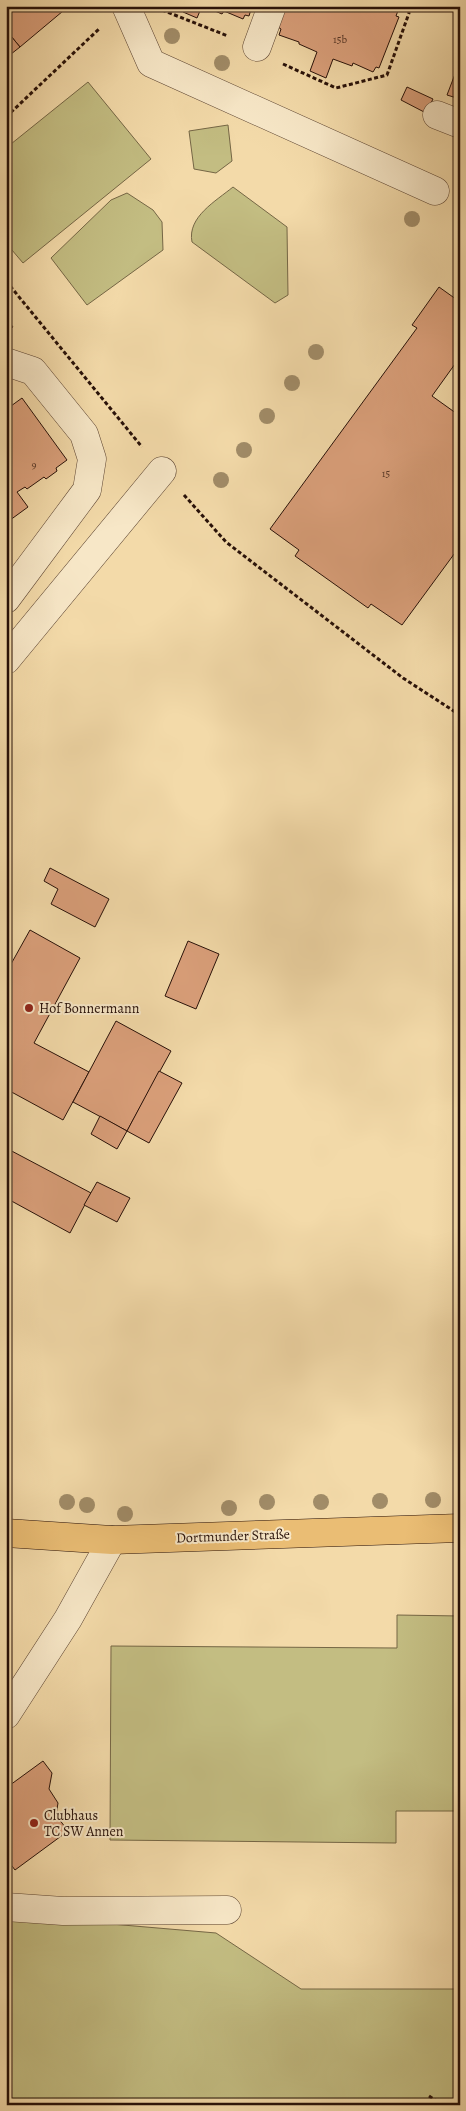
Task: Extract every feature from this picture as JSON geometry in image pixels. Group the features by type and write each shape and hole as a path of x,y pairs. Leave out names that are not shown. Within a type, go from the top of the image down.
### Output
{"main road":[{"name":"Dortmunder Straße","path":"6,1533 112,1540 460,1528"}],"lane":[{"path":"126,6 151,63 435,191"},
{"path":"256,47 272,6"},
{"path":"6,362 34,371 84,434 92,459 87,490 6,599"},
{"path":"6,660 162,471"},
{"path":"6,1715 68,1619 112,1540"},
{"path":"6,1907 63,1911 227,1910"}],"path":[{"path":"6,117 103,25 126,6"},
{"path":"6,282 162,471 226,542 403,678 460,715"},
{"path":"429,2096 442,2105"}],"shaded area":[{"path":"88,82 151,159 23,263 6,243 6,148"},
{"path":"228,125 232,161 216,173 194,169 189,131"},
{"path":"233,187 287,227 288,295 275,303 192,242 192,233 198,217"},
{"path":"127,193 153,210 162,222 163,250 87,305 51,258 111,200"},
{"path":"397,1615 460,1616 460,1811 396,1811 396,1843 110,1840 111,1646 397,1648"},
{"path":"6,1915 216,1933 301,1989 460,1989 460,2105 6,2105"}],"building":[{"path":"6,6 69,6 20,47 6,30"},
{"path":"185,6 202,6 197,18 183,12"},
{"path":"203,6 252,6 249,16 245,15 243,19 224,11 222,14"},
{"path":"286,6 393,6 399,8 396,16 399,17 379,68 376,67 373,72 353,63 352,66 333,59 326,78 310,71 317,52 299,44 299,42 279,35 281,29 278,27"},
{"path":"6,30 20,47 6,58"},
{"path":"460,61 460,99 447,95"},
{"path":"407,87 433,99 426,113 401,100"},
{"path":"439,287 460,302 460,357 432,396 460,416 460,546 402,625 371,604 368,608 295,556 299,550 270,529 417,328 412,325"},
{"path":"6,318 13,327 6,332"},
{"path":"22,398 67,460 46,479 44,477 27,489 25,487 17,492 28,507 6,523 6,406 9,404 11,406"},
{"path":"50,868 109,899 95,927 51,904 58,889 44,881"},
{"name":"Hof Bonnermann","path":"30,930 80,958 34,1043 89,1072 63,1120 6,1089 6,973"},
{"path":"188,941 219,954 196,1009 165,996"},
{"path":"116,1021 171,1051 127,1131 73,1102"},
{"path":"159,1071 182,1083 149,1143 127,1131"},
{"path":"100,1116 127,1131 117,1149 91,1134"},
{"path":"6,1148 91,1193 70,1233 6,1198"},
{"path":"97,1182 130,1198 117,1222 84,1205"},
{"name":"Clubhaus TC SW Annen","path":"43,1761 52,1773 49,1789 58,1803 56,1815 68,1831 15,1870 6,1858 6,1796 10,1794 6,1788"}],"place":[{"name":"Hof Bonnermann","path":"29,1008"},
{"name":"Clubhaus TC SW Annen","path":"34,1823"}]}
